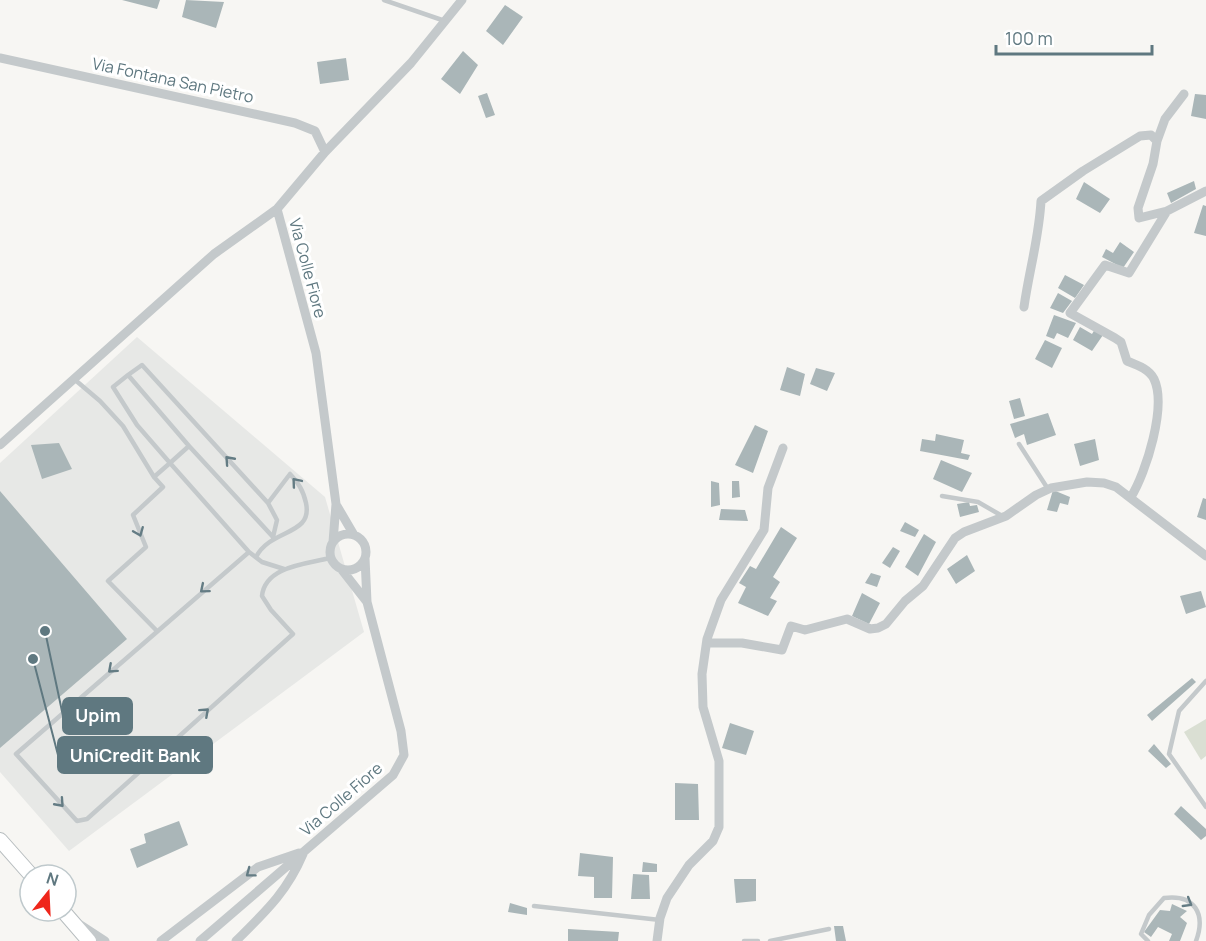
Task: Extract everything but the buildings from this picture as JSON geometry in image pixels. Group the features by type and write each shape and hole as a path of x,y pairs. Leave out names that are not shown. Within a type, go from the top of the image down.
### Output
{"main road":[{"path":"0,840 20,863"},
{"path":"73,923 89,941"}],"street":[{"name":"Via Colle Fiore","path":"333,542 336,504 316,353 277,209 325,152 411,63 462,0"},
{"name":"Via Fontana San Pietro","path":"0,58 296,123 315,131 325,152"},
{"path":"1184,94 1165,119 1157,141 1138,208 1139,218 1167,211 1206,191"},
{"path":"1024,307 1028,278 1036,253 1041,201 1083,171 1140,136 1151,135 1157,141"},
{"path":"0,445 214,254 277,209"},
{"path":"1131,497 1146,469 1151,449 1157,413 1155,380 1143,368 1127,361 1121,342 1070,313 1105,265 1129,273 1167,211"},
{"path":"657,941 660,920 667,898 676,882 713,841 719,827 719,761 703,707 702,674 706,643 721,600 764,530 768,488 783,448"},
{"path":"706,643 742,643 782,650 791,626 805,630 847,618 870,629 878,628 886,624 905,601 924,586 955,538 964,532 1004,517 1048,489 1070,484 1104,483 1131,497 1165,527 1206,556"},
{"name":"Via Colle Fiore","path":"336,504 354,535"},
{"path":"342,535 354,535 365,545 365,558 359,567 342,570 330,558 333,542 342,535"},
{"name":"Via Colle Fiore","path":"200,941 393,775 404,755 401,731 367,602 365,558"},
{"name":"Via Colle Fiore","path":"342,570 367,602"},
{"path":"161,941 258,867 304,851"},
{"path":"236,941 278,900 294,874 304,851"},
{"path":"78,923 105,941"}],"lane":[{"path":"384,0 446,21"},
{"path":"273,537 277,520 268,504 142,365 113,387 136,425 249,552 262,562 284,569"},
{"path":"128,375 189,446 273,537"},
{"path":"74,379 100,401 123,426 154,477 163,487 133,515 146,547 108,581 156,630"},
{"path":"1020,444 1048,489"},
{"path":"154,477 189,446"},
{"path":"256,557 261,548 273,537 303,525 308,515 302,487 290,474 268,504"},
{"path":"942,496 978,502 1004,517"},
{"path":"249,552 156,630 16,754 77,821 87,819 293,634 271,610 262,596 267,582 284,569 330,558"},
{"path":"1206,681 1179,711 1169,754 1206,807"},
{"path":"1148,941 1142,934 1143,924 1164,898 1173,897 1183,899 1199,910 1202,919 1196,941"},
{"path":"534,906 660,920"},
{"path":"770,941 829,929"},
{"path":"744,941 758,941"}],"shaded area":[{"path":"137,337 325,497 364,632 69,851 0,772 0,463"},
{"path":"1206,719 1206,756 1201,760 1184,732"}],"place":[{"name":"Upim","path":"45,631"},
{"name":"UniCredit Bank","path":"33,659"}]}
